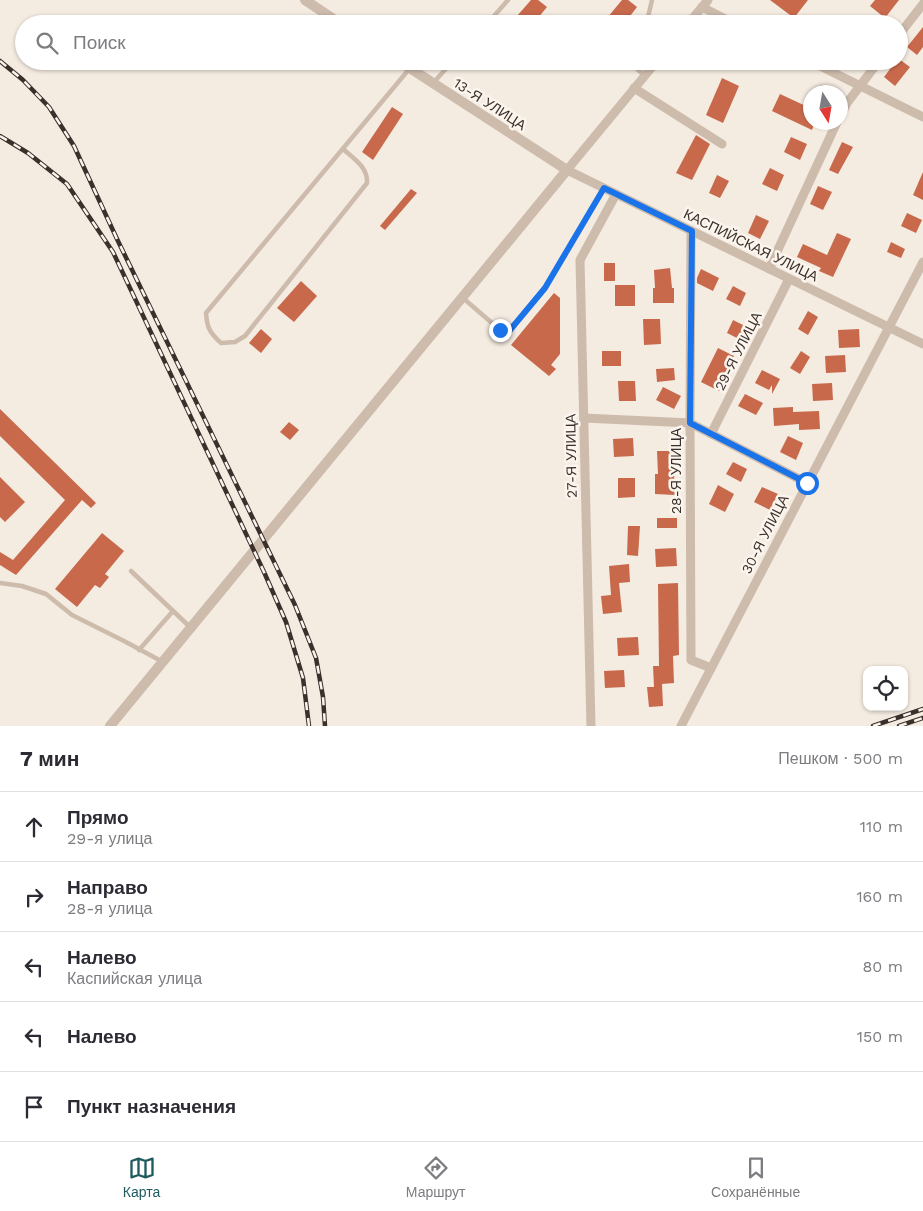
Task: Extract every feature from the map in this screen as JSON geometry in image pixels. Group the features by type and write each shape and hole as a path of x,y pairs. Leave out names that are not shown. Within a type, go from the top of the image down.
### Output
{"street":[{"path":"305,0 328,15"},
{"path":"696,15 705,4 721,15"},
{"path":"908,23 923,4"},
{"name":"13-Я УЛИЦА","path":"413,70 567,170"},
{"path":"110,726 650,70"},
{"path":"828,70 923,117"},
{"path":"848,102 872,70"},
{"path":"634,88 722,144"},
{"path":"769,269 833,130"},
{"name":"КАСПИЙСКАЯ УЛИЦА","path":"567,170 923,344"},
{"name":"27-Я УЛИЦА","path":"591,726 580,260 616,194"},
{"name":"28-Я УЛИЦА","path":"692,231 690,423 691,660 711,668"},
{"name":"30-Я УЛИЦА","path":"681,726 923,262"},
{"name":"29-Я УЛИЦА","path":"711,434 789,279"},
{"path":"584,418 690,423 807,483"}],"lane":[{"path":"495,15 508,0"},
{"path":"648,15 652,0"},
{"path":"343,149 364,168 367,175 367,183 246,336 235,342 222,343 211,334 206,323 206,313 408,70"},
{"path":"433,83 445,70"},
{"path":"638,70 645,76"},
{"path":"462,297 500,330 510,330 545,288 604,188"},
{"path":"131,571 191,628"},
{"path":"0,583 22,586 46,594 72,615 163,662"},
{"path":"139,650 173,611"}],"building":[{"path":"531,0 538,0 547,7 540,15 518,15"},
{"path":"622,0 628,0 637,7 631,15 610,15"},
{"path":"770,0 808,0 796,15 790,15"},
{"path":"875,0 899,0 887,15 881,15 870,6"},
{"path":"923,27 923,47 917,55 908,46"},
{"path":"889,70 908,70 895,86 884,77"},
{"path":"722,78 739,86 723,123 706,115"},
{"path":"780,94 803,105 803,126 772,111"},
{"path":"392,107 403,114 373,160 362,152"},
{"path":"696,135 710,144 692,180 676,173"},
{"path":"791,137 807,144 800,160 784,152"},
{"path":"842,142 853,147 838,174 829,170"},
{"path":"770,168 784,175 777,191 762,184"},
{"path":"923,172 923,200 913,195"},
{"path":"717,175 729,181 720,198 709,193"},
{"path":"818,186 832,192 823,210 810,204"},
{"path":"411,189 417,193 385,230 380,226"},
{"path":"907,213 922,220 916,233 901,226"},
{"path":"756,215 769,221 760,239 748,233"},
{"path":"837,233 851,239 833,277 819,271 821,268 797,257 803,244 827,255"},
{"path":"891,242 905,249 901,258 887,252"},
{"path":"604,263 615,263 615,281 604,281"},
{"path":"670,268 672,288 674,288 674,303 653,303 653,288 655,288 654,270"},
{"path":"701,269 719,278 713,291 697,283"},
{"path":"301,281 317,296 294,322 277,308"},
{"path":"615,285 635,285 635,306 615,306"},
{"path":"733,286 746,293 740,306 726,299"},
{"path":"554,293 560,298 560,354 551,365 556,369 549,376 511,345"},
{"path":"808,311 818,317 808,335 798,329"},
{"path":"643,319 660,319 661,344 644,345"},
{"path":"733,320 751,329 745,342 727,333"},
{"path":"261,329 272,339 261,353 249,343"},
{"path":"859,329 860,347 839,348 838,330"},
{"path":"718,348 734,356 723,377 725,378 719,391 701,382"},
{"path":"602,351 621,351 621,366 602,366"},
{"path":"801,351 810,357 800,374 790,368"},
{"path":"845,355 846,372 826,373 825,356"},
{"path":"674,368 675,380 657,382 656,369"},
{"path":"762,370 780,379 772,394 772,385 769,390 755,383"},
{"path":"618,381 635,381 636,401 619,401"},
{"path":"832,383 833,400 813,401 812,384"},
{"path":"663,387 681,396 674,409 656,400"},
{"path":"745,394 763,403 756,415 738,406"},
{"path":"793,407 793,412 819,411 820,429 799,430 799,424 774,426 773,408"},
{"path":"0,409 96,503 91,508 82,500 16,575 0,565 0,552 13,560 65,500 0,436"},
{"path":"289,422 299,430 290,440 280,432"},
{"path":"788,436 803,443 796,460 780,452"},
{"path":"633,438 634,456 614,457 613,439"},
{"path":"657,451 673,451 675,495 655,494 655,474 658,474"},
{"path":"733,462 747,469 741,482 726,474"},
{"path":"0,477 25,502 5,522 0,517"},
{"path":"618,478 635,478 635,497 618,498"},
{"path":"718,485 734,494 725,512 709,504"},
{"path":"762,487 778,494 770,510 754,502"},
{"path":"657,518 677,518 677,528 657,528"},
{"path":"628,526 640,526 638,556 627,555"},
{"path":"102,533 124,551 105,574 109,577 100,588 95,585 77,607 55,589"},
{"path":"676,548 677,566 656,567 655,549"},
{"path":"629,564 630,582 619,583 622,612 603,614 601,596 611,595 609,566"},
{"path":"678,583 679,655 673,656 674,683 662,684 663,706 649,707 647,687 654,687 653,666 659,666 658,584"},
{"path":"638,637 639,655 618,656 617,638"},
{"path":"624,670 625,687 605,688 604,671"}],"railway":[{"path":"0,61 23,80 49,107 74,146 117,239 295,605 316,658 323,697 325,726"},
{"path":"0,136 28,153 67,184 113,252 286,622 303,678 309,726"},
{"path":"873,726 923,709"},
{"path":"899,726 923,718"}],"route":[{"path":"500,330 510,330 545,288 604,188 692,231 690,423 807,483"}]}
